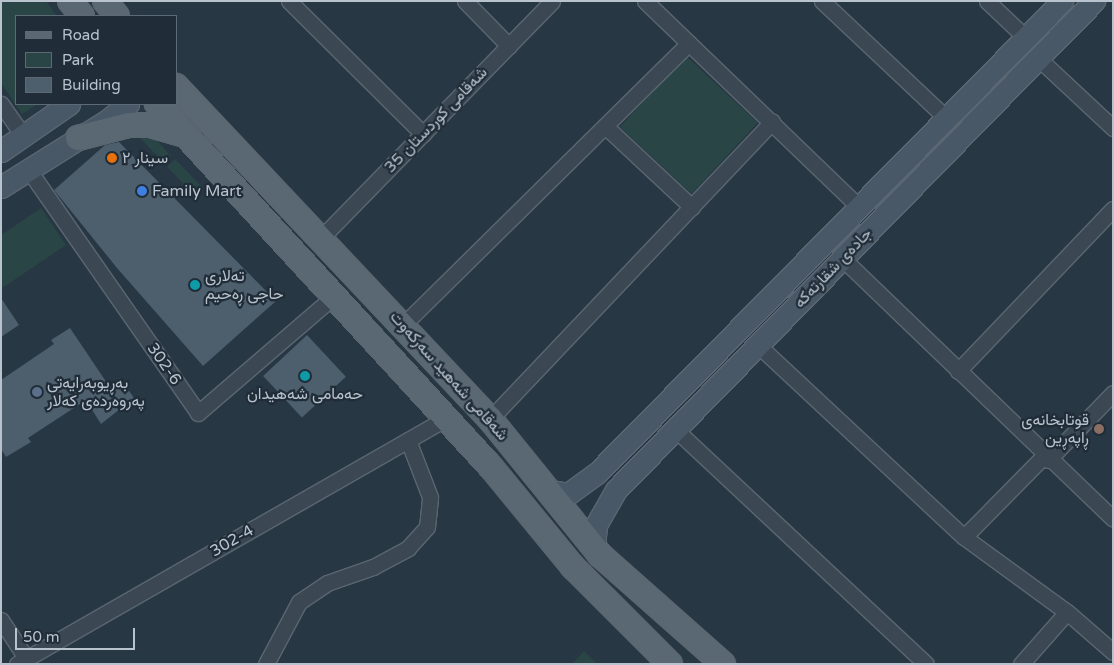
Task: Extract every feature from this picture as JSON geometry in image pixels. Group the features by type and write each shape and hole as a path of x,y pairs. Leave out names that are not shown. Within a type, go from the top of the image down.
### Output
{"main road":[{"path":"105,1 116,15"},
{"name":"جادەی شقارتەکە","path":"551,491 568,494 597,473 1062,1"},
{"name":"جادەی شقارتەکە","path":"594,548 596,525 616,490 1094,1"},
{"name":"شەقامی شەهید سەرکەوت","path":"178,88 320,239 404,324 490,419 551,491 594,548 723,664"},
{"path":"1,151 68,105"},
{"path":"1,187 127,105"},
{"name":"شەقامی شەهید سەرکەوت","path":"158,105 446,418 573,567 670,664"},
{"path":"78,138 129,125 158,127 187,136"},
{"path":"597,473 616,490"}],"street":[{"path":"289,1 423,134"},
{"path":"465,1 509,46"},
{"name":"شەقامی کوردستان 35","path":"320,239 552,1"},
{"path":"645,1 860,208"},
{"path":"822,1 946,118"},
{"path":"987,1 1026,38"},
{"path":"404,324 689,43"},
{"path":"1038,58 1113,128"},
{"path":"1,104 23,136"},
{"path":"490,419 772,122"},
{"path":"605,126 692,207"},
{"name":"302-6","path":"28,168 198,413 334,296"},
{"path":"958,371 1113,209"},
{"path":"842,258 1046,458 1113,519"},
{"path":"758,346 964,537 1067,612 1113,652"},
{"path":"964,537 1113,393"},
{"name":"302-4","path":"22,661 446,418"},
{"path":"676,430 926,664"},
{"path":"266,664 299,602 326,583 373,568 408,548 427,528 430,497 408,440"},
{"path":"1021,664 1067,612"},
{"path":"1,620 22,661"}],"green space":[{"path":"1,1 46,1 56,15 15,15 15,104 1,83"},
{"path":"686,56 758,123 692,194 620,127"},
{"path":"16,105 36,105 22,114"},
{"path":"137,135 152,135 171,156 164,163"},
{"path":"175,159 202,187 194,195 167,167"},
{"path":"41,208 66,245 1,289 1,235"},
{"path":"584,651 597,664 572,664"}],"building":[{"path":"119,142 276,301 203,366 117,268 54,190 105,145"},
{"path":"1,298 19,325 1,337"},
{"name":"بەڕیوبەرایەتی پەروەردەی کەلار","path":"70,328 109,386 120,378 134,398 101,424 86,400 28,438 31,442 6,457 1,449 1,380 54,344 51,340"},
{"name":"حەمامی شەهیدان","path":"307,335 346,377 302,418 263,376"}],"place":[{"name":"سینار ٢","path":"112,158"},
{"name":"Family Mart","path":"142,191"},
{"name":"تەلاری حاجی ڕەحیم","path":"195,285"},
{"name":"حەمامی شەهیدان","path":"305,376"},
{"name":"بەڕیوبەرایەتی پەروەردەی کەلار","path":"37,392"},
{"name":"قوتابخانەی ڕاپەڕین","path":"1099,429"}]}
